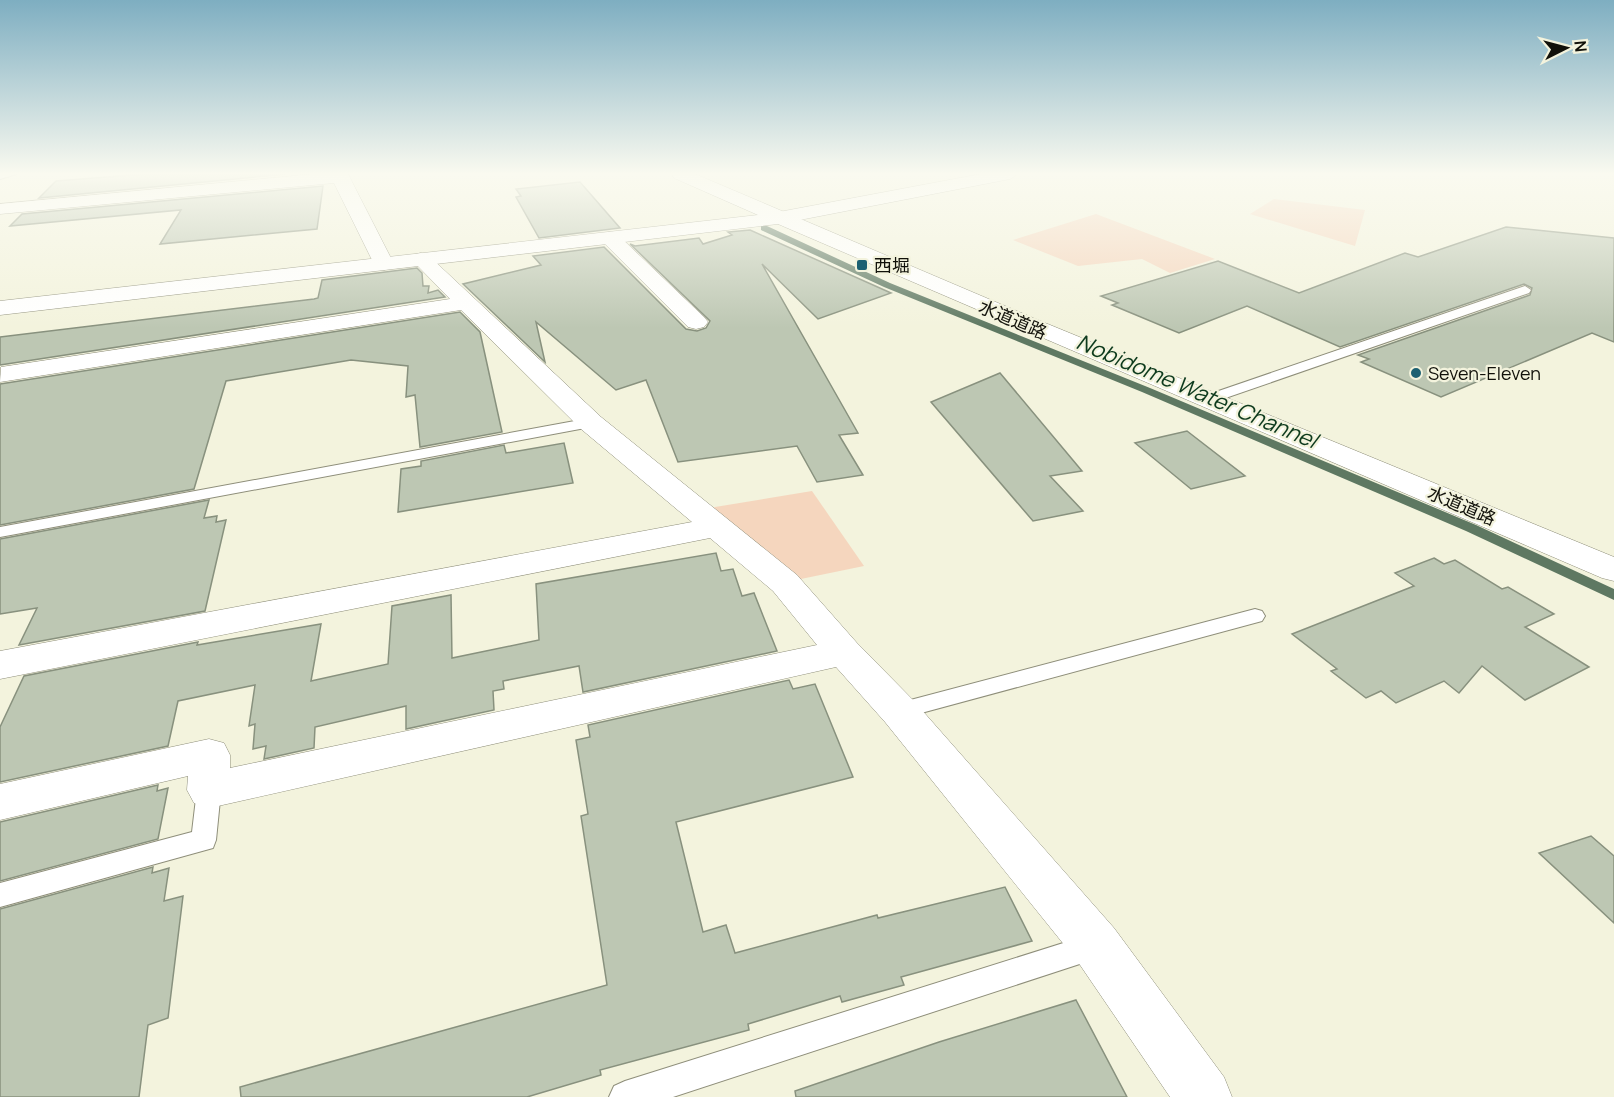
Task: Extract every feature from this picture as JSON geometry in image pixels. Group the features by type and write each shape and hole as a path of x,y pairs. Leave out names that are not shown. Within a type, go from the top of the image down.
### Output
{"street":[{"path":"363,225 384,264"},
{"path":"0,308 718,225"},
{"name":"水道道路","path":"796,225 1206,400 1353,459 1614,570"},
{"path":"610,238 696,322"},
{"path":"421,259 591,423 785,583 844,652 899,711 1096,945 1204,1097"},
{"path":"1,375 465,303"},
{"path":"0,665 718,527"},
{"path":"0,802 209,755 209,790 844,652"}],"lane":[{"path":"1206,400 1526,291"},
{"path":"0,532 591,423"},
{"path":"899,711 1254,616"},
{"path":"0,895 204,840 209,790"},
{"path":"625,1097 1096,945"}],"shaded area":[{"path":"1060,225 1126,225 1215,259 1170,273 1142,259 1078,266 1013,240"},
{"path":"1287,225 1361,225 1355,246"},
{"path":"812,491 864,566 796,580 709,508"}],"building":[{"path":"172,225 318,225 317,229 160,244"},
{"path":"532,225 618,225 620,228 539,238"},
{"path":"1506,227 1614,238 1614,342 1592,333 1441,397 1361,362 1369,359 1358,355 1530,295 1532,288 1524,284 1340,347 1247,306 1179,333 1112,305 1118,303 1101,296 1218,261 1299,293 1405,253 1418,257"},
{"path":"750,230 891,293 818,319 762,264 858,433 839,435 863,475 817,482 797,446 678,462 646,380 616,390 536,322 545,362 463,284 541,265 533,256 604,247 686,329 697,331 706,328 710,321 630,244 635,246 699,238 703,244 732,235 728,232"},
{"path":"417,268 422,273 423,286 429,286 428,293 438,290 445,297 0,365 0,337 314,299 318,298 322,280"},
{"path":"460,312 480,332 502,432 420,447 415,395 406,397 408,366 351,360 226,381 194,489 0,525 0,384"},
{"path":"1000,373 1082,471 1050,476 1083,511 1033,521 931,402"},
{"path":"1187,431 1245,476 1191,489 1135,443"},
{"path":"564,443 573,483 398,512 401,469 421,466 421,461 504,445 506,453"},
{"path":"209,500 204,518 217,516 216,522 226,520 205,611 19,645 37,608 0,614 0,539"},
{"path":"716,553 721,571 733,569 742,596 754,593 777,651 583,692 579,666 503,681 504,689 493,691 494,710 406,729 406,706 315,727 314,748 264,759 266,746 253,749 255,724 249,726 255,685 178,701 168,746 0,782 0,727 24,676 198,642 197,645 321,624 311,681 388,664 392,606 451,595 452,658 539,640 536,584"},
{"path":"1434,558 1444,564 1455,560 1502,589 1508,587 1554,614 1525,627 1589,667 1525,700 1482,666 1459,693 1444,681 1396,703 1381,691 1366,698 1331,671 1337,669 1292,634 1414,586 1395,573"},
{"path":"789,680 793,689 815,684 853,777 676,822 703,932 726,925 735,953 877,915 878,918 1005,887 1032,941 901,977 904,985 842,1002 840,996 748,1024 749,1030 600,1070 601,1075 527,1097 241,1097 240,1087 607,985 581,816 588,814 576,740 590,737 588,725"},
{"path":"158,785 157,791 168,788 158,839 0,881 0,822"},
{"path":"1591,836 1614,856 1614,923 1539,853"},
{"path":"153,867 152,873 169,868 164,901 183,896 168,1018 148,1025 139,1097 0,1097 0,909"},
{"path":"1076,1000 1127,1097 796,1097 795,1091 939,1042"}],"waterway":[{"name":"Nobidome Water Channel","path":"764,228 887,285 1146,390 1471,528 1614,595"}],"place":[{"name":"西堀","path":"862,265"},
{"name":"Seven-Eleven","path":"1416,373"}]}
